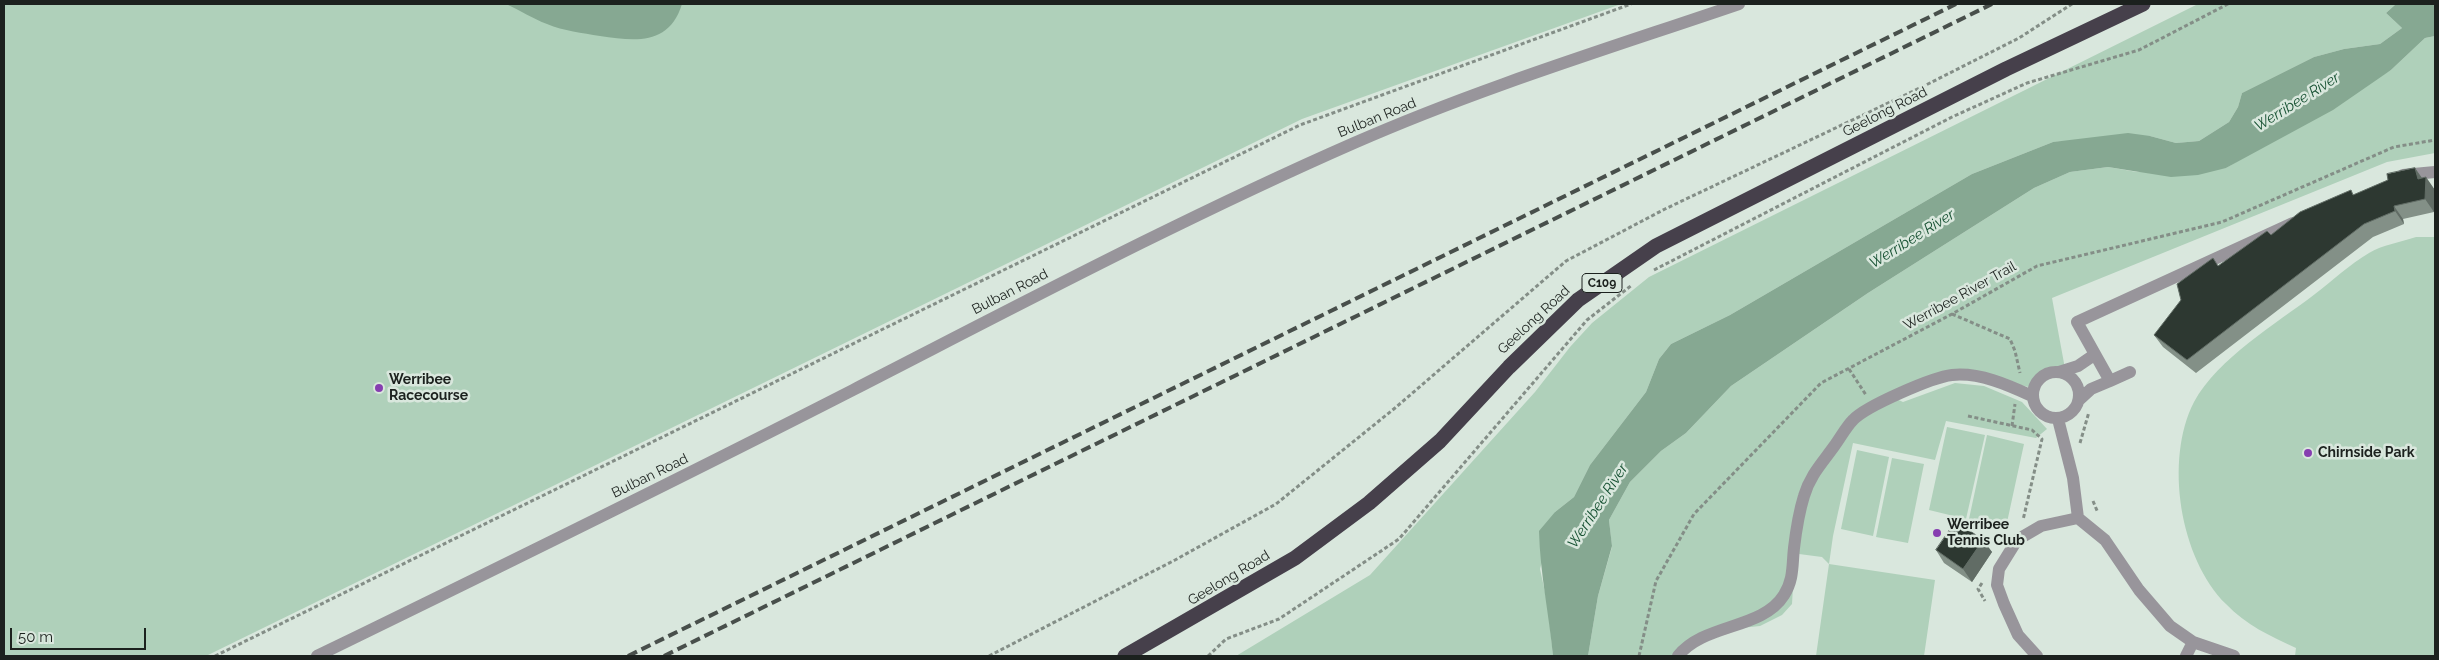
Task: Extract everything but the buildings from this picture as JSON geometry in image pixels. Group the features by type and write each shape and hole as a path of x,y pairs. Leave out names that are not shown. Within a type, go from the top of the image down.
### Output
{"highway":[{"name":"Geelong Road","path":"1125,656 1295,558 1369,503 1440,441 1509,367 1578,300 1656,246 2006,69 2143,4"}],"street":[{"name":"Bulban Road","path":"317,656 675,481 1000,313 1251,189 1358,141 1484,91 1739,4"},
{"path":"2394,179 2402,176 2435,172"},
{"path":"2110,381 2077,322 2308,216"},
{"path":"2094,355 2078,366 2043,375 2033,388 2032,396 2037,410 2043,415 2058,419 2072,413 2079,400 2091,389 2130,372"},
{"path":"2059,372 2066,374 2077,385 2079,400"},
{"path":"1678,656 1686,646 1699,638 1770,609 1784,597 1794,569 1794,548 1799,516 1809,482 1814,470 1854,419 1874,406 1934,379 1954,375 1988,378 2032,396"},
{"path":"2058,419 2073,478 2078,518 2105,540 2138,590 2170,626 2193,642 2234,656"},
{"path":"2037,656 2018,635 2004,604 1997,585 1999,569 2017,540 2041,526 2078,518"},
{"path":"2186,656 2193,642"}],"path":[{"path":"215,656 1300,125 1632,4"},
{"path":"989,656 1175,560 1276,504 1447,365 1566,261 1665,209 1924,86 2019,38 2072,4"},
{"path":"1645,274 1952,117 2027,84 2139,50 2228,4"},
{"name":"Werribee River Trail","path":"1639,656 1656,581 1694,514 1821,383 1952,314 2037,266 2222,222 2394,147 2435,140"},
{"path":"1208,656 1226,639 1279,619 1399,539 1587,320 1638,280"},
{"path":"1952,314 2010,338 2020,374 2012,426"},
{"path":"1849,369 1874,406"},
{"path":"2079,449 2089,412"},
{"path":"1968,416 2032,430 2042,439 2021,528"},
{"path":"2092,500 2100,516"},
{"path":"1987,576 1978,589 1988,606"}],"shaded area":[{"name":"Werribee Racecourse","path":"4,4 1621,4 1302,119 206,656 4,656"},
{"path":"2198,4 2396,4 2386,13 2402,28 2380,44 2344,49 2314,57 2242,93 2238,107 2229,122 2199,141 2176,143 2150,136 2053,142 1972,174 1730,315 1671,344 1659,359 1646,392 1590,465 1574,497 1555,512 1540,569 1548,606 1553,656 1236,656 1370,575 1535,392 1570,347 1592,323 1649,277"},
{"path":"2435,36 2435,153 2387,162 2052,298 2066,374 2056,373 2047,375 2036,383 2033,388 1988,378 1953,375 1888,395 1903,402 1955,383 1984,386 2022,402 2047,429 2036,438 1946,421 1935,460 1853,443 1833,536 1829,564 1822,557 1799,554 1794,569 1792,604 1782,615 1760,626 1722,630 1681,656 1588,656 1598,596 1612,547 1609,520 1630,482 1661,451 1686,433 1731,386 1868,293 2034,188 2070,172 2108,167 2137,172 2226,168 2391,70 2425,38"},
{"name":"Chirnside Park","path":"2416,237 2435,237 2435,656 2295,656 2296,648 2250,624 2226,604 2210,585 2197,562 2188,536 2179,480 2180,452 2185,425 2194,402 2204,386 2233,356 2362,257 2374,250"},
{"path":"1947,427 1985,435 1966,519 1929,510"},
{"path":"1987,435 2024,444 2006,527 1969,519"},
{"path":"1857,450 1889,457 1873,536 1841,529"},
{"path":"1892,458 1924,464 1908,543 1876,537"},
{"path":"1829,564 1935,580 1924,656 1816,656"}],"water":[{"path":"506,4 682,4 676,18 660,34 649,38 626,39 560,28 542,22"},
{"name":"Werribee River","path":"2396,4 2433,4 2435,7 2435,36 2425,38 2391,70 2333,110 2226,168 2198,175 2171,177 2108,167 2070,172 2034,188 1868,293 1731,386 1686,433 1661,451 1630,482 1609,520 1612,546 1598,596 1588,656 1553,656 1539,531 1555,512 1574,497 1590,465 1646,392 1659,359 1671,344 1730,315 1972,174 2053,142 2128,133 2150,136 2176,143 2199,141 2229,122 2238,107 2242,93 2314,57 2344,49 2380,44 2402,28 2386,13"}],"railway":[{"path":"628,656 1956,4"},
{"path":"664,656 1992,4"}],"place":[{"name":"Werribee Racecourse","path":"379,388"},
{"name":"Chirnside Park","path":"2308,453"},
{"name":"Werribee Tennis Club","path":"1937,533"}]}
